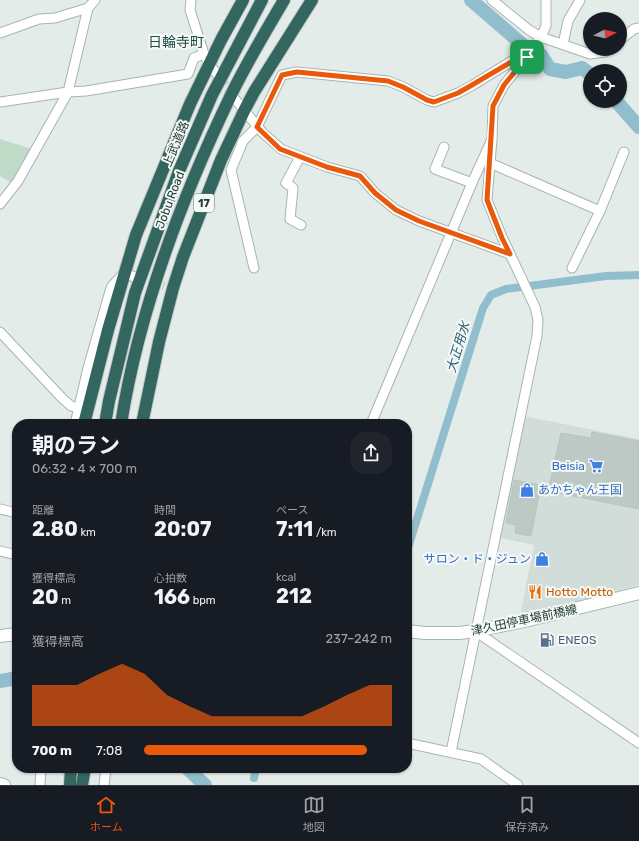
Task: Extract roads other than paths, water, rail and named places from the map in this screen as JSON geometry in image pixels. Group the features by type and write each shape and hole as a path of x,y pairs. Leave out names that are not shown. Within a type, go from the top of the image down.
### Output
{"highway":[{"path":"85,419 108,330 136,235 206,59 243,0"},
{"name":"上武道路","path":"106,419 135,293 179,171 212,95 262,0"},
{"name":"Jobu Road","path":"122,419 133,362 146,311 163,257 194,176 231,94 284,0"},
{"name":"17","path":"143,419 169,287 183,257 221,160 244,111 312,0"},
{"path":"69,785 70,773"},
{"path":"77,785 78,773"},
{"path":"82,785 83,773"}],"main road":[{"name":"津久田停車場前橋線","path":"412,632 424,633 475,631 529,620 639,593"},
{"path":"0,636 12,635"},
{"path":"0,784 4,785"}],"street":[{"path":"0,204 18,181 68,92 88,8 95,0"},
{"path":"191,0 190,10 206,59 220,78"},
{"path":"492,0 529,30 541,37 583,51"},
{"path":"451,752 537,336 538,320 535,307 502,238 487,200 493,106 504,85 529,55 541,37 546,26 546,0"},
{"path":"563,44 568,22 580,0"},
{"path":"0,33 39,19 55,18 88,8"},
{"path":"627,35 639,28"},
{"path":"254,268 231,170 243,140 257,127 282,75 297,72 388,81 434,102 458,93 518,58 529,55"},
{"path":"0,102 68,92 86,91 188,74 194,58 206,59"},
{"path":"235,99 257,127 280,149 327,167 360,176 375,193 396,210 450,233 510,254"},
{"path":"373,419 450,233 492,139"},
{"path":"444,147 435,170 472,182"},
{"path":"572,268 600,211 624,152"},
{"path":"300,157 286,182 293,188 290,220 301,225"},
{"path":"490,163 600,211"},
{"path":"76,419 95,339 112,286 124,273 137,278"},
{"path":"0,332 62,398 72,406 78,408"},
{"path":"0,509 12,512"},
{"path":"0,551 12,554"},
{"path":"475,631 639,743"},
{"path":"412,745 481,759 518,785"},
{"path":"40,785 41,773"},
{"path":"104,785 105,773"}],"waterway":[{"path":"471,0 524,46 541,55 550,69 566,72 583,69"},
{"path":"622,108 639,127"},
{"name":"大正用水","path":"412,535 483,308 491,295 506,289 606,276 639,275"},
{"path":"0,681 12,679"},
{"path":"192,773 205,785"},
{"name":"大正用水","path":"254,778 255,773"}],"tunnel":[{"path":"220,78 234,98"},
{"path":"137,278 164,286"}],"place":[{"name":"Beisia","path":"596,466"},
{"name":"あかちゃん王国","path":"527,490"},
{"name":"サロン・ド・ジュン","path":"542,559"},
{"name":"Hotto Motto","path":"535,592"},
{"name":"ENEOS","path":"547,640"}],"district":[{"name":"日輪寺町","path":"176,42"}]}
